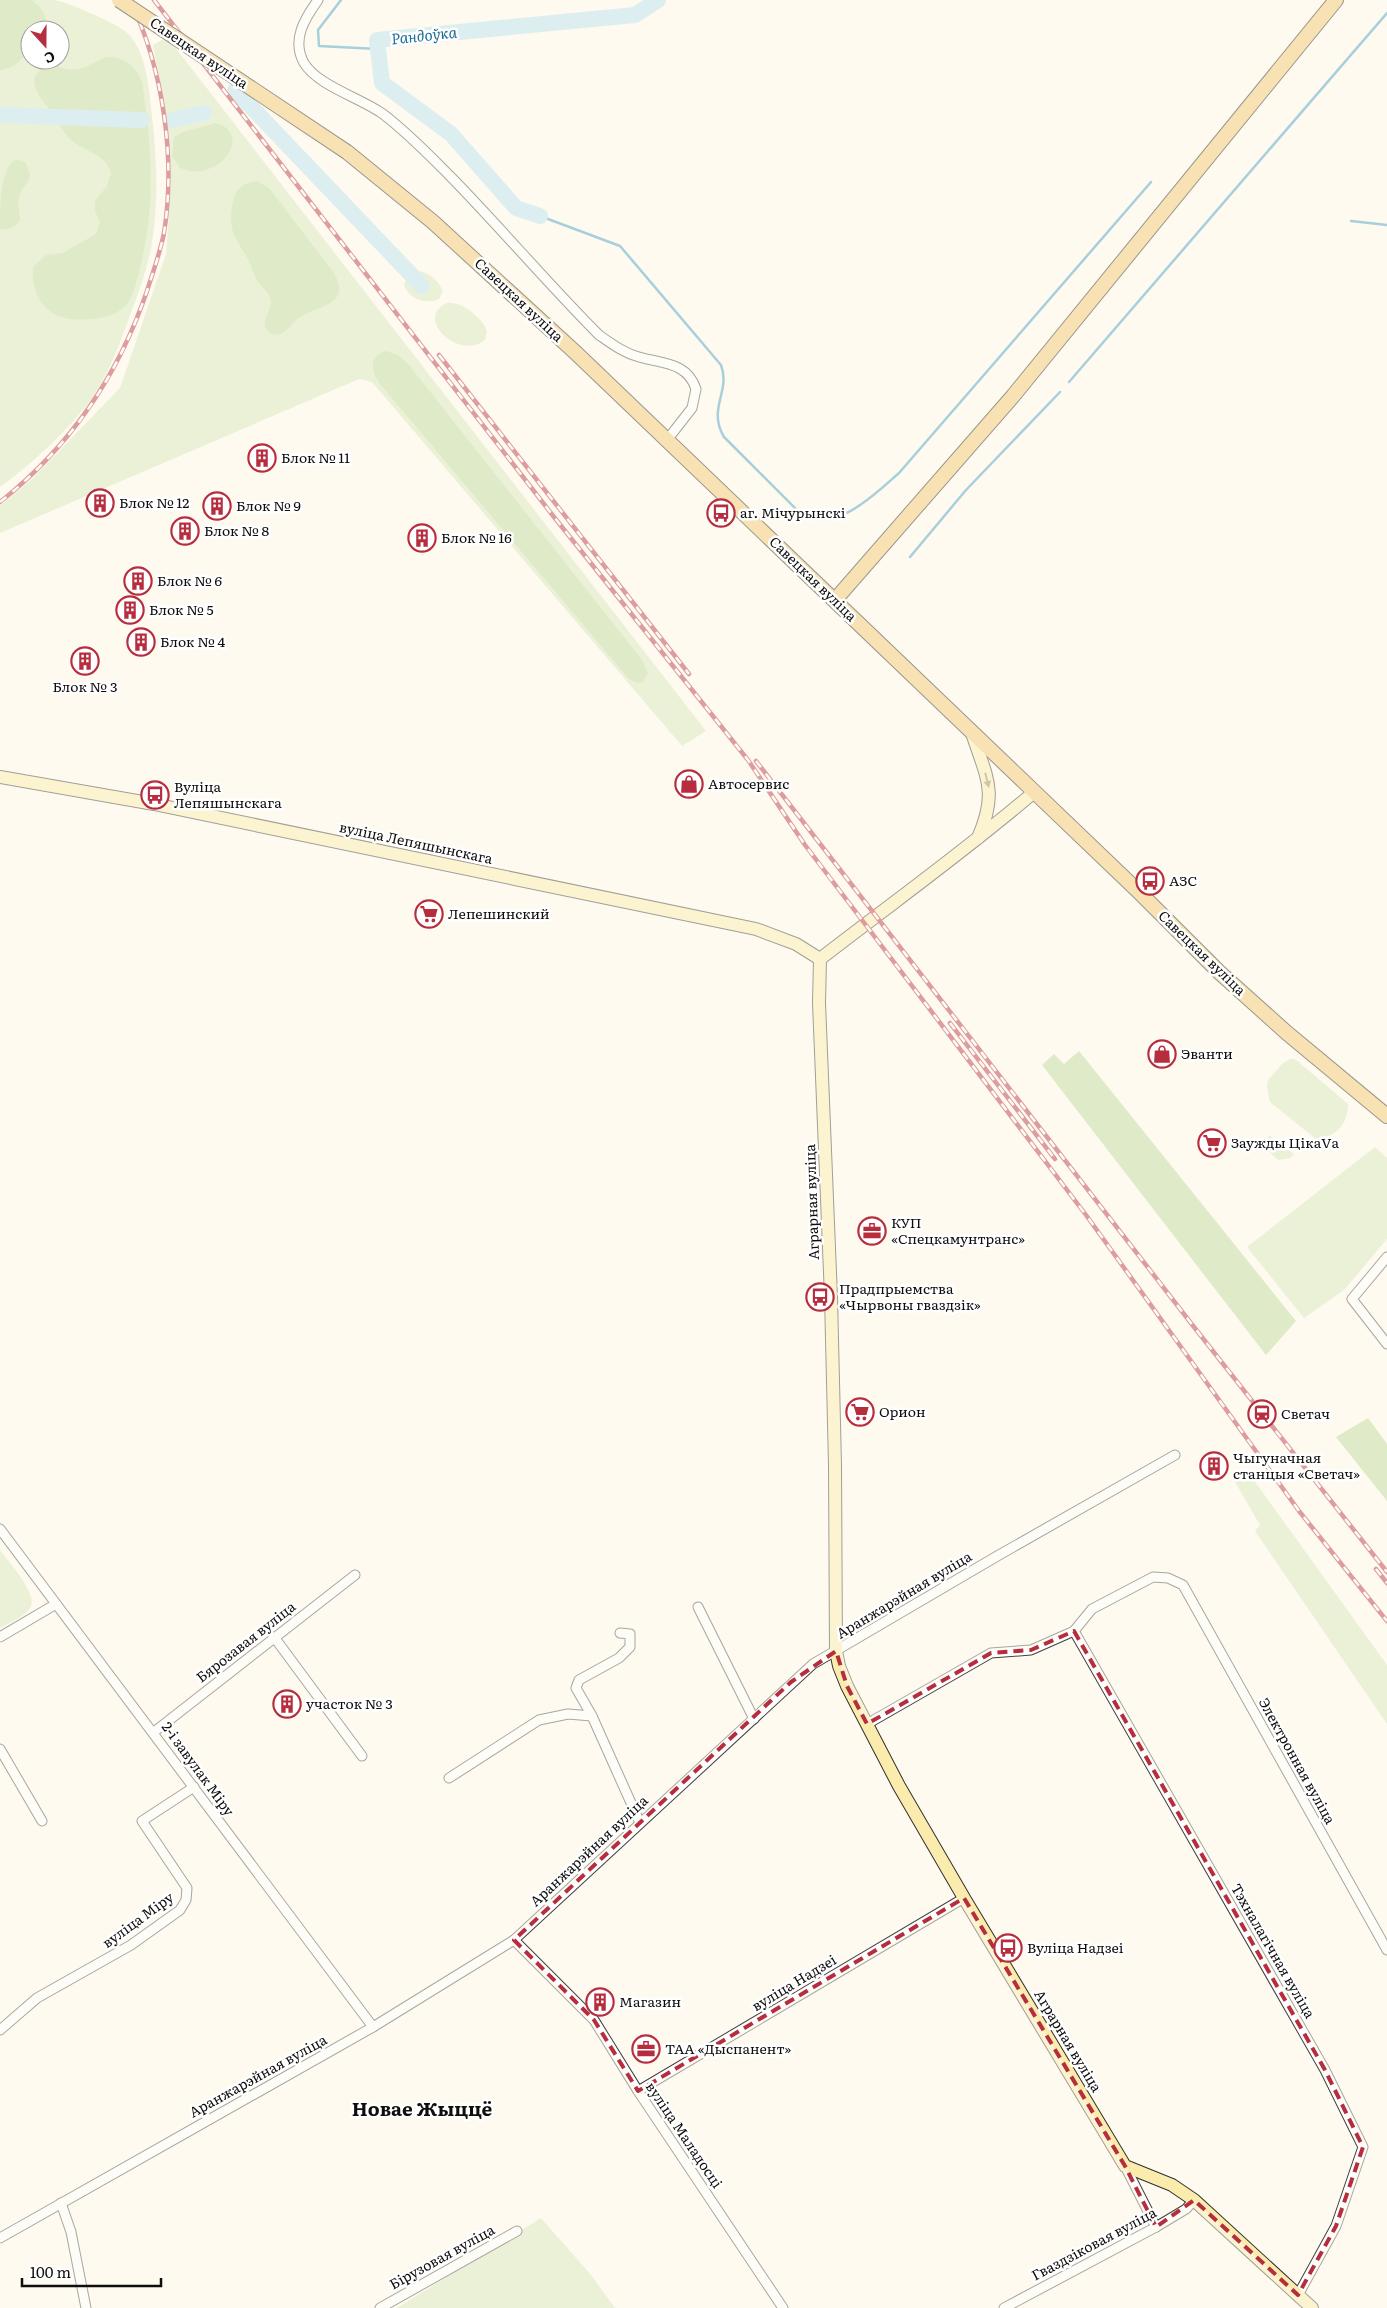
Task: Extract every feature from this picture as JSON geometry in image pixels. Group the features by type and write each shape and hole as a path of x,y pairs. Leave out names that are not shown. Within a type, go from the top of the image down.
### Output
{"main road":[{"name":"Савецкая вуліца","path":"119,0 347,152 454,241 835,600 1033,793 1139,892 1219,972 1287,1033 1387,1116"},
{"path":"835,600 1013,396 1336,0"}],"street":[{"path":"318,0 302,25 300,36 301,55 304,63 314,74 372,106 410,137 468,194 599,335 618,349 639,358 669,363 688,374 696,389 692,408 666,440"},
{"path":"972,734 987,779 990,797 988,815 977,840"},
{"name":"вуліца Лепяшынскага","path":"0,777 154,804 756,929 796,944 820,959"},
{"path":"820,959 894,900 977,840 1033,793"},
{"name":"Аграрная вуліца","path":"820,959 819,1003 835,1440 836,1650 839,1666 847,1686 899,1786 1125,2166"},
{"path":"1387,1257 1352,1299 1387,1344"},
{"name":"Аранжарэйная вуліца","path":"0,2238 373,2027 514,1940 813,1664 1175,1455"},
{"name":"2-і завулак Міру","path":"0,1529 154,1732 373,2027"},
{"name":"Бярозавая вуліца","path":"154,1732 355,1575"},
{"name":"Электронная вуліца","path":"1074,1631 1092,1609 1153,1577 1168,1578 1183,1585 1387,1950"},
{"path":"0,1637 56,1604"},
{"path":"698,1608 754,1719"},
{"path":"867,1724 992,1653 1031,1650 1074,1631"},
{"name":"Тэхналагічная вуліца","path":"1074,1631 1325,2070 1363,2147 1336,2226 1298,2295"},
{"path":"620,1633 630,1634 630,1647 619,1658 579,1680 576,1688 592,1716 640,1823"},
{"path":"274,1637 362,1756"},
{"path":"449,1778 539,1720 568,1714 592,1716"},
{"path":"0,1749 42,1821"},
{"name":"вуліца Міру","path":"0,2030 37,1998 131,1945 180,1910 186,1900 186,1888 142,1821 194,1787"},
{"name":"вуліца Надзеі","path":"638,2091 964,1898"},
{"name":"вуліца Маладосці","path":"514,1940 594,2020 638,2091 783,2308"},
{"path":"1125,2166 1172,2184 1194,2200 1312,2308"},
{"path":"1125,2166 1156,2227"},
{"name":"Гваздзіковая вуліца","path":"1004,2308 1156,2227 1186,2209 1194,2200"},
{"path":"61,2204 71,2232 86,2308"},
{"name":"Бірузовая вуліца","path":"380,2308 517,2231"}],"highlighted area":[{"path":"1074,1631 1325,2070 1363,2147 1336,2226 1298,2295 1194,2200 1156,2227 1125,2166 964,1898 638,2091 594,2020 514,1940 791,1682 836,1651 847,1686 867,1724 991,1653 1031,1650"}],"green space":[{"path":"0,0 53,0 79,8 120,27 138,48 146,70 154,132 156,182 154,232 140,288 116,353 99,387 85,407 63,432 38,457 0,487"},
{"path":"0,0 32,0 42,10 46,20 20,20 20,61 8,68 0,70"},
{"path":"167,37 706,731 682,746 372,382 359,379 0,533 0,506 31,480 120,388 166,254 171,186 165,114 153,45"},
{"path":"107,57 122,59 130,64 140,77 150,150 149,209 144,248 132,296 127,304 119,311 105,317 71,319 57,315 43,305 34,286 33,267 46,255 63,253 96,234 100,222 95,211 95,201 107,186 111,173 104,161 71,140 36,90 34,84 35,78 41,70 72,70"},
{"path":"216,123 227,129 232,137 232,147 226,156 218,164 207,170 194,171 180,168 172,156 174,137 183,132"},
{"path":"16,159 25,162 30,174 19,197 20,221 11,228 0,229 4,179 11,163"},
{"path":"257,181 269,188 334,273 339,284 339,292 336,298 300,317 283,333 278,335 269,332 266,328 265,320 271,302 270,297 258,282 249,261 236,239 231,220 233,201 238,189 248,183"},
{"path":"420,271 434,278 439,284 443,291 439,299 434,301 418,300 406,290 404,285 408,275"},
{"path":"447,303 464,307 476,315 487,331 485,340 475,345 464,345 453,342 444,335 437,327 435,318 438,310"},
{"path":"386,351 398,355 409,365 642,660 648,673 643,682 637,683 629,679 380,384 373,365 376,357"},
{"path":"1079,1051 1296,1321 1266,1355 1042,1065 1054,1054 1064,1064"},
{"path":"1290,1059 1295,1059 1348,1104 1346,1118 1340,1128 1324,1138 1317,1140 1270,1102 1267,1087 1268,1080 1282,1064"},
{"path":"1269,1135 1294,1154 1290,1158 1278,1160 1268,1149 1267,1139"},
{"path":"1375,1147 1387,1158 1387,1239 1344,1290 1304,1318 1247,1247"},
{"path":"1368,1418 1387,1444 1387,1501 1336,1437"},
{"path":"1248,1472 1387,1665 1387,1724 1255,1531 1260,1525 1235,1482"},
{"path":"0,1550 26,1585 32,1600 31,1606 26,1613 0,1628"},
{"path":"541,2218 591,2275 615,2308 397,2308"}],"waterway":[{"path":"341,0 318,30 319,46 378,49"},
{"name":"Рандоўка","path":"540,216 516,208 451,134 382,83 377,40 635,15 658,0"},
{"path":"1069,382 1387,13"},
{"name":"Рандоўка","path":"235,90 422,286"},
{"name":"Рандоўка","path":"173,120 204,113"},
{"name":"Рандоўка","path":"0,115 142,120"},
{"path":"540,216 620,246 721,365 723,384 718,417 719,427 724,437 801,514 815,519 828,519 854,509 899,473 1151,182"},
{"path":"1351,221 1387,225"},
{"path":"910,557 966,490 1060,392"}],"railway":[{"path":"0,502 26,480 70,433 106,380 122,352 135,322 147,291 164,233 168,175 164,114 151,55 130,0"},
{"path":"154,0 554,517 748,760 805,845 1086,1215 1299,1511 1387,1621"},
{"path":"439,355 689,674"},
{"path":"756,761 1194,1327 1387,1572"},
{"path":"950,1023 1055,1159"},
{"path":"1376,1569 1387,1583"}],"place":[{"name":"Блок № 11","path":"262,458"},
{"name":"Блок № 12","path":"100,503"},
{"name":"Блок № 9","path":"217,506"},
{"name":"аг. Мічурынскі","path":"721,513"},
{"name":"Блок № 8","path":"185,531"},
{"name":"Блок № 16","path":"422,538"},
{"name":"Блок № 6","path":"138,581"},
{"name":"Блок № 5","path":"130,610"},
{"name":"Блок № 4","path":"141,642"},
{"name":"Блок № 3","path":"85,661"},
{"name":"Автосервис","path":"689,784"},
{"name":"Вуліца Лепяшынскага","path":"155,795"},
{"name":"АЗС","path":"1150,881"},
{"name":"Лепешинский","path":"429,914"},
{"name":"Эванти","path":"1162,1054"},
{"name":"Заужды ЦікаVа","path":"1212,1143"},
{"name":"КУП «Спецкамунтранс»","path":"872,1231"},
{"name":"Прадпрыемства «Чырвоны гваздзік»","path":"820,1297"},
{"name":"Орион","path":"860,1412"},
{"name":"Светач","path":"1262,1414"},
{"name":"Чыгуначная станцыя «Светач»","path":"1214,1466"},
{"name":"участок № 3","path":"287,1704"},
{"name":"Вуліца Надзеі","path":"1008,1948"},
{"name":"Магазин","path":"600,2002"},
{"name":"ТАА «Дыспанент»","path":"646,2049"}],"district":[{"name":"Новае Жыццё","path":"422,2109"}]}
